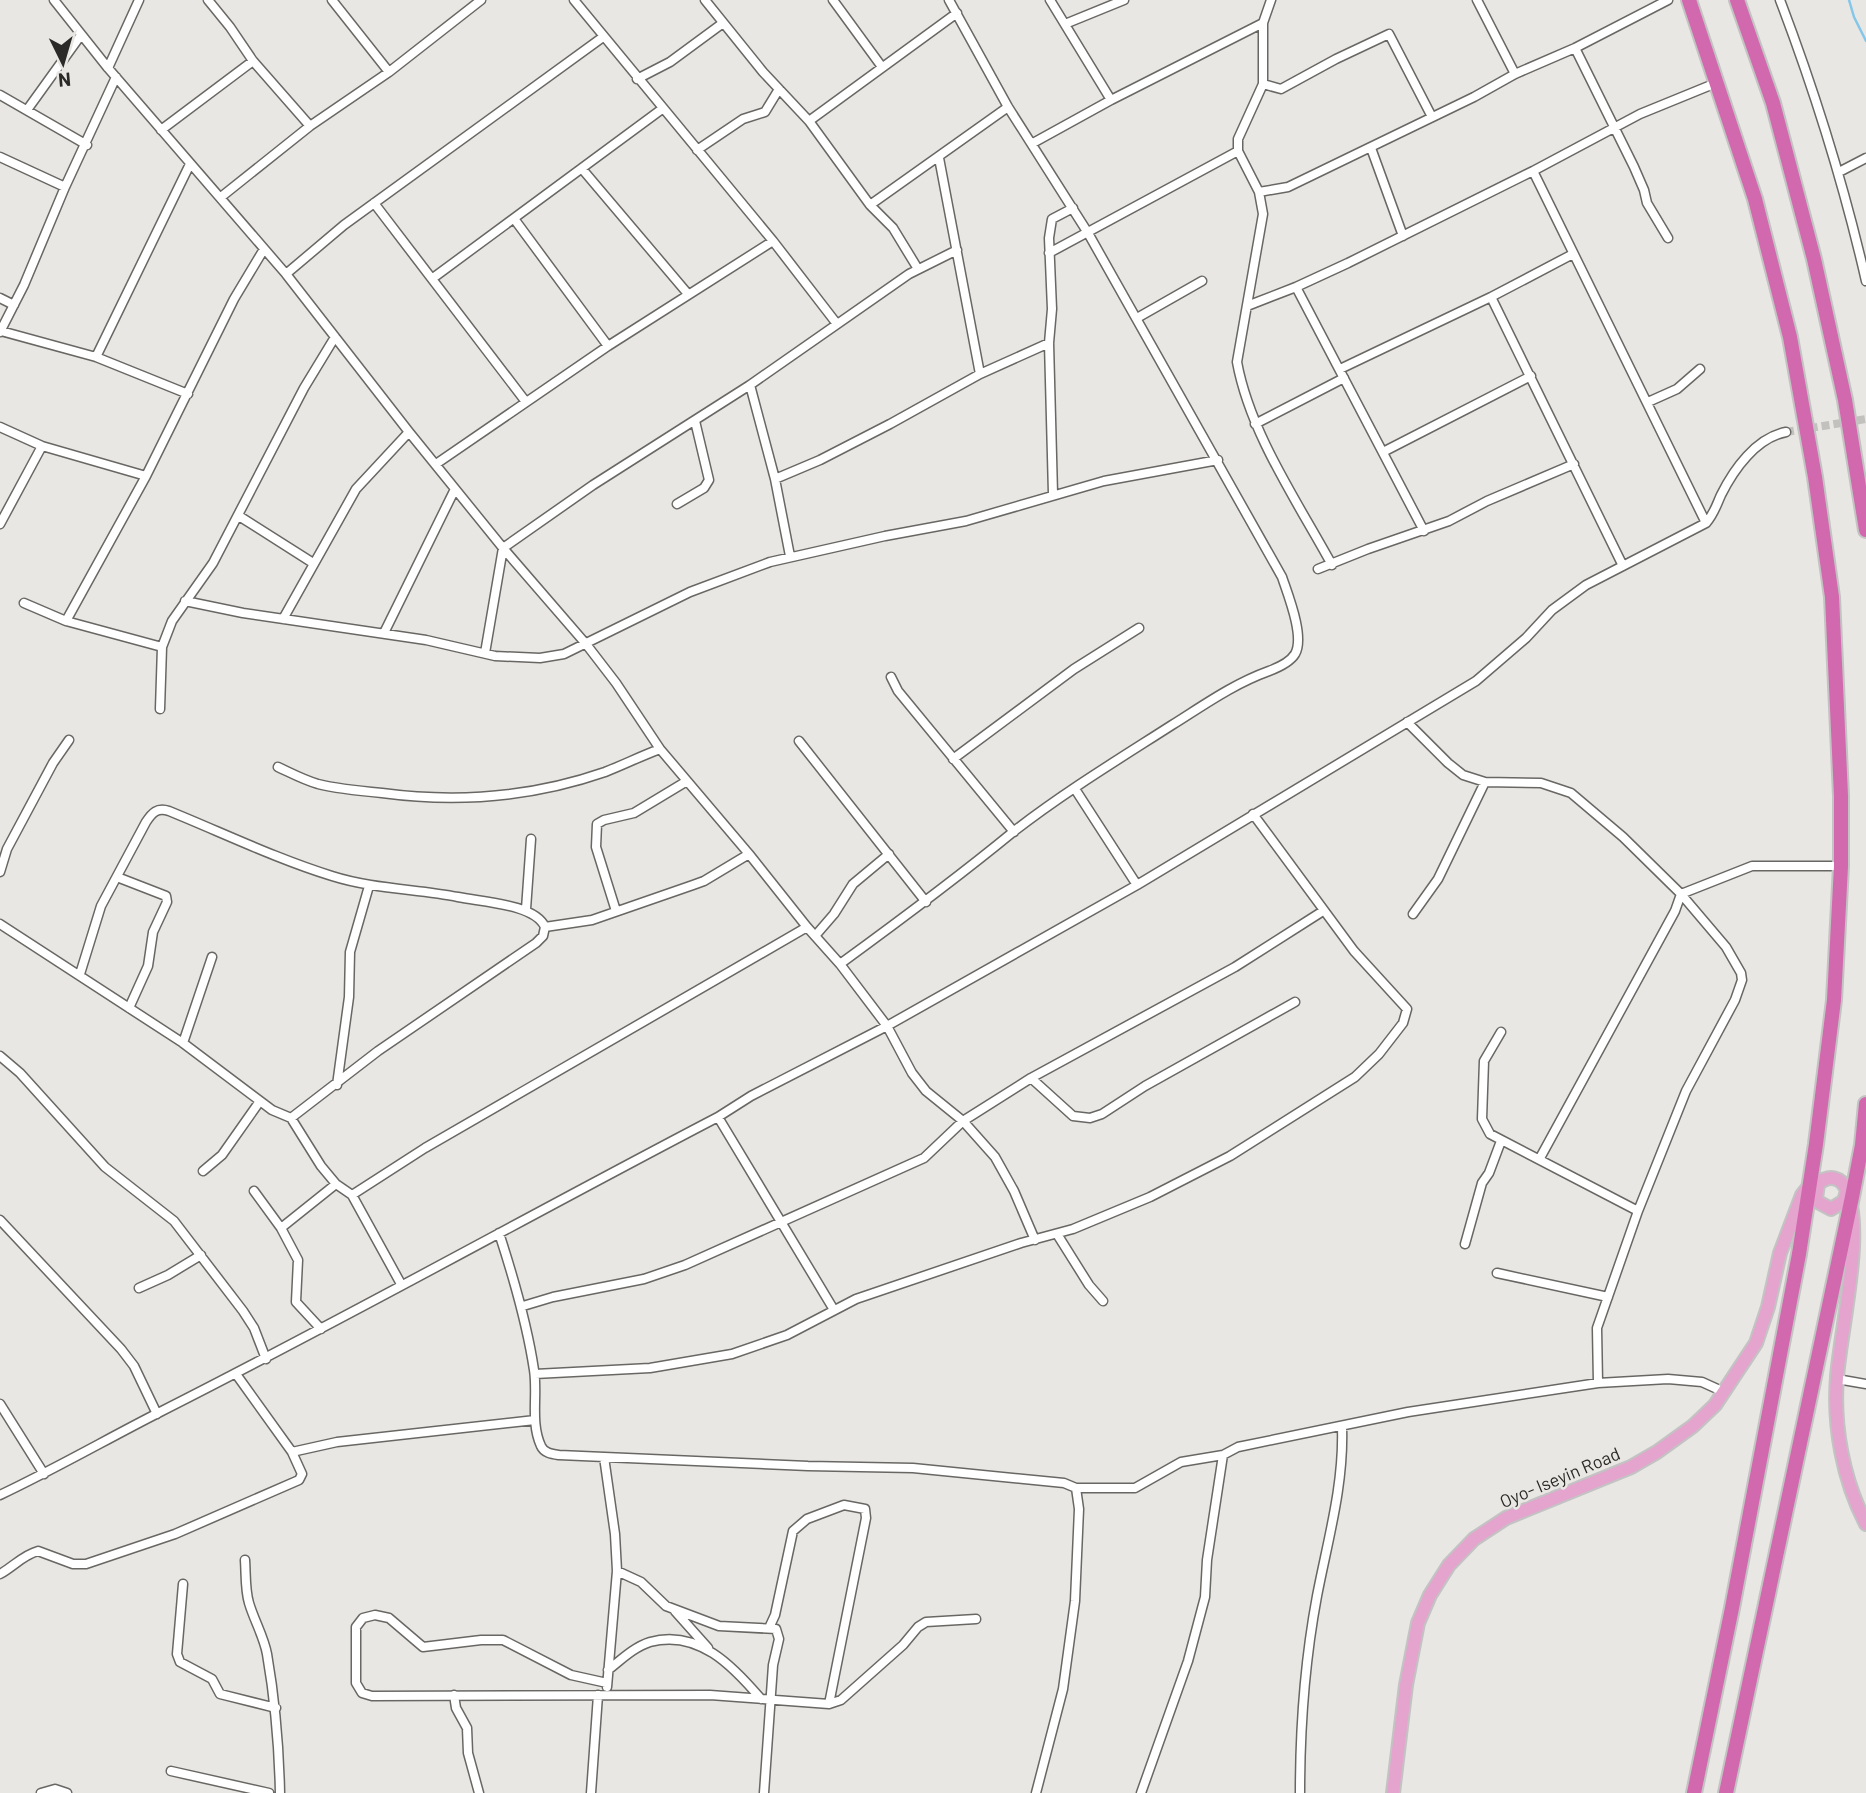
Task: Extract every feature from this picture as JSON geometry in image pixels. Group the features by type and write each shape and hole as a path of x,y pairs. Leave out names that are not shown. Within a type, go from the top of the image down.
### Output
{"highway":[{"path":"1689,0 1755,199 1790,337 1815,477 1832,597 1841,796 1841,866 1817,1192 1805,1210 1732,1608 1694,1793"},
{"path":"1737,0 1773,103 1814,259 1845,400 1866,530"},
{"path":"1726,1793 1845,1201 1862,1145 1866,1104"}],"main road":[{"path":"1792,1219 1805,1210 1817,1192 1832,1177 1845,1201 1855,1237 1855,1257 1837,1379 1838,1425 1843,1461 1859,1511 1866,1524"},
{"path":"1817,1192 1845,1201"},
{"name":"Oyo- Iseyin Road","path":"1393,1793 1406,1685 1418,1623 1430,1595 1449,1565 1474,1539 1506,1518 1619,1472 1657,1452 1693,1426 1724,1392 1756,1343 1792,1219 1802,1195 1817,1192"},
{"path":"1845,1201 1855,1237"}],"street":[{"path":"54,0 108,68 286,274 408,432 586,645 616,683 660,749 749,854 807,928 840,964 887,1026 912,1073 926,1090 963,1121 995,1157 1014,1191 1035,1240"},
{"path":"108,68 139,0"},
{"path":"208,0 253,61 310,126"},
{"path":"332,0 389,72"},
{"path":"221,197 310,126 389,72 481,0"},
{"path":"574,0 773,241 837,324"},
{"path":"705,0 809,121 870,205 893,228 918,269"},
{"path":"833,0 882,67"},
{"path":"840,964 1075,789 1241,681 1289,660 1296,653 1298,641 1295,620 1282,577 1088,233 1008,107 949,0"},
{"path":"1050,0 1111,100"},
{"path":"1065,24 1124,0"},
{"path":"1270,0 1263,23 1263,83 1238,139 1238,151 1259,192 1263,214 1237,362 1244,395 1255,424 1332,565"},
{"path":"1477,0 1515,74"},
{"path":"1259,192 1288,187 1668,0"},
{"path":"1780,0 1805,66 1839,172 1866,281"},
{"path":"809,121 957,13"},
{"path":"637,79 670,62 723,23"},
{"path":"1033,144 1111,100 1263,23"},
{"path":"1263,83 1281,89 1389,34 1432,117"},
{"path":"27,110 81,35"},
{"path":"286,274 344,225 603,37"},
{"path":"1575,48 1644,190 1647,203 1668,238"},
{"path":"161,130 253,61"},
{"path":"116,77 0,332 96,357 188,394"},
{"path":"1247,306 1296,287 1403,236 1640,114 1716,83"},
{"path":"697,150 743,119 765,112 779,89"},
{"path":"0,94 87,145"},
{"path":"870,205 1008,107"},
{"path":"433,278 583,170 662,109"},
{"path":"1371,148 1403,236"},
{"path":"1049,253 1238,151"},
{"path":"0,157 65,187"},
{"path":"939,158 979,374"},
{"path":"1839,172 1866,158"},
{"path":"96,357 190,164"},
{"path":"583,170 688,294"},
{"path":"1533,171 1706,523"},
{"path":"374,203 526,402"},
{"path":"1053,494 1049,238 1052,219 1073,208"},
{"path":"514,220 608,346"},
{"path":"436,464 608,346 773,241"},
{"path":"66,621 146,476 234,299 264,249"},
{"path":"485,653 503,548 593,485 750,385 918,269 957,250"},
{"path":"1340,369 1443,318 1491,298 1573,254"},
{"path":"1860,256 1866,271"},
{"path":"1137,318 1202,281"},
{"path":"1296,287 1424,531"},
{"path":"0,298 14,305"},
{"path":"1491,298 1623,566"},
{"path":"160,709 162,647 172,621 213,563 299,399 335,337"},
{"path":"775,479 820,460 979,374 1049,342"},
{"path":"1648,402 1677,388 1700,369"},
{"path":"1383,452 1531,376"},
{"path":"1255,424 1344,378"},
{"path":"750,385 775,479 790,556"},
{"path":"677,504 704,488 709,480 695,421"},
{"path":"0,427 42,446 146,476"},
{"path":"283,619 356,489 408,432"},
{"path":"0,1494 267,1359 401,1284 718,1117 751,1096 887,1026 1138,886 1476,681 1527,638 1552,610 1586,584 1706,523 1716,512 1721,496 1753,450 1763,439 1786,432"},
{"path":"0,524 42,446"},
{"path":"185,601 283,619 384,633 485,653 540,658 564,654 690,592 790,556 967,521 1104,481 1218,460"},
{"path":"1318,569 1449,521 1487,501 1574,464"},
{"path":"384,633 455,489"},
{"path":"239,516 313,563"},
{"path":"24,603 66,621 162,647"},
{"path":"953,759 1074,669 1139,628"},
{"path":"891,677 898,691 1014,832"},
{"path":"1407,722 1463,775 1485,782 1541,783 1571,793 1623,836 1681,894 1726,947 1741,973 1742,980 1735,1000 1686,1091 1638,1211 1597,1328 1598,1383"},
{"path":"0,872 7,849 53,763 69,740"},
{"path":"799,741 926,902"},
{"path":"278,767 314,783 331,787 408,797 485,798 581,779 660,749"},
{"path":"616,911 596,847 597,824 641,809 687,781"},
{"path":"1413,914 1438,879 1485,782"},
{"path":"1075,789 1138,886"},
{"path":"80,974 101,906 153,812 165,809 332,876 369,886 420,890 526,909 541,920 545,927 543,936 536,943 378,1051 291,1118"},
{"path":"535,1374 650,1368 693,1362 732,1354 787,1335 856,1299 1057,1234 1150,1197 1230,1156 1355,1077 1379,1054 1403,1023 1407,1009 1354,951 1253,814"},
{"path":"526,909 531,839"},
{"path":"816,936 853,884 889,853"},
{"path":"545,927 592,920 704,881 749,854"},
{"path":"1540,1158 1675,911 1681,894 1752,866 1841,866"},
{"path":"117,877 166,896 167,902 153,932 149,966 129,1008"},
{"path":"337,1085 349,997 351,947 369,886"},
{"path":"523,1306 553,1297 644,1279 685,1265 924,1158 963,1121 1031,1077 1235,967 1323,911"},
{"path":"0,924 183,1043 272,1110 291,1118 321,1166 336,1184 352,1195 401,1284"},
{"path":"352,1195 425,1148 807,928"},
{"path":"183,1043 212,957"},
{"path":"1031,1077 1073,1115 1090,1118 1102,1114 1144,1086 1295,1002"},
{"path":"1501,1032 1483,1060 1482,1119 1490,1134 1638,1211"},
{"path":"0,1056 20,1073 105,1167 174,1221 243,1311 254,1328 267,1359"},
{"path":"203,1171 222,1155 260,1101"},
{"path":"718,1117 834,1310"},
{"path":"1465,1244 1482,1183 1489,1173 1501,1141"},
{"path":"281,1228 336,1184"},
{"path":"254,1191 281,1228 298,1260 296,1301 321,1329"},
{"path":"0,1220 121,1349 134,1366 157,1414"},
{"path":"499,1233 523,1306 535,1374 535,1420 541,1445 548,1453 808,1466 913,1468 1064,1483 1076,1488 1135,1488 1181,1462 1223,1455 1238,1447 1408,1412 1598,1383 1668,1379 1702,1381 1724,1392"},
{"path":"1057,1234 1089,1285 1103,1301"},
{"path":"139,1288 168,1275 201,1255"},
{"path":"1497,1273 1608,1297"},
{"path":"0,1574 38,1551 74,1564 86,1564 175,1534 299,1480 302,1474 292,1452 236,1374"},
{"path":"1837,1379 1866,1384"},
{"path":"0,1404 44,1474"},
{"path":"292,1452 337,1442 535,1420"},
{"path":"1300,1793 1307,1659 1317,1596 1338,1501 1343,1463 1342,1427"},
{"path":"1141,1793 1188,1661 1205,1597 1207,1560 1223,1455"},
{"path":"591,1793 602,1695 607,1683 617,1570 615,1534 604,1457"},
{"path":"1036,1793 1063,1689 1075,1601 1079,1509 1076,1488"},
{"path":"769,1628 775,1615 793,1531 807,1519 844,1505 865,1509 866,1518 829,1704"},
{"path":"244,1560 248,1601 267,1653 276,1708 280,1793"},
{"path":"617,1570 634,1577 661,1603 719,1626 776,1629 779,1639 773,1665 764,1793"},
{"path":"183,1584 177,1654 180,1662 212,1679 220,1694 276,1708"},
{"path":"673,1608 711,1652"},
{"path":"607,1683 571,1675 503,1640 422,1647 389,1618 375,1615 363,1618 356,1627 356,1683 362,1693 372,1696 710,1695 829,1704 841,1700 926,1622 976,1619"},
{"path":"608,1670 649,1643 679,1640 711,1652 735,1669 761,1699"},
{"path":"454,1695 456,1708 467,1728 468,1753 479,1793"},
{"path":"171,1771 269,1793"},
{"path":"41,1793 55,1789 66,1793"}],"waterway":[{"path":"1849,0 1866,41"}],"tunnel":[{"path":"1786,432 1866,419"}]}
